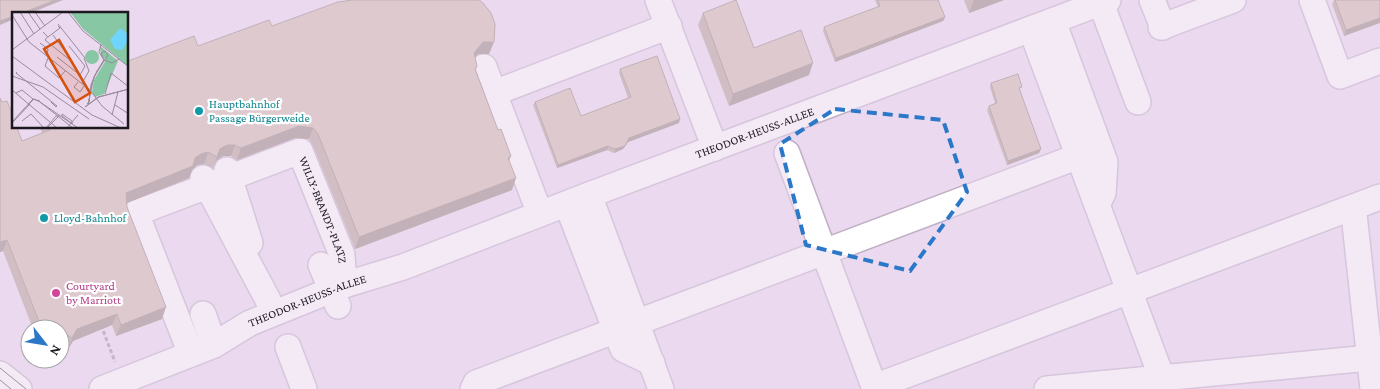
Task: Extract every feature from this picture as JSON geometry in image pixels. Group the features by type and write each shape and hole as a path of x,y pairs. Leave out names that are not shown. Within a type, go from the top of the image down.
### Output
{"street":[{"path":"658,0 715,148"},
{"path":"1152,0 1162,27 1233,0"},
{"path":"1312,0 1340,76 1380,61"},
{"path":"1105,1 1138,102"},
{"name":"THEODOR-HEUSS-ALLEE","path":"112,385 214,344 256,338 338,293 578,199 1105,1"},
{"path":"1042,25 1079,156 1164,383"},
{"path":"1042,25 1105,162 1103,193 1097,205"},
{"path":"494,93 668,26"},
{"path":"484,66 540,214"},
{"name":"WILLY-BRANDT-PLATZ","path":"191,354 136,213 216,178 300,150 342,255 338,293"},
{"path":"787,153 875,388 1380,197"},
{"path":"474,389 476,383 1079,156"},
{"path":"578,199 626,326 652,364 661,389"},
{"path":"1354,214 1375,357 1373,389"},
{"name":"WILLY-BRANDT-PLATZ","path":"321,265 338,293"},
{"path":"203,314 214,344"},
{"path":"288,346 304,389"},
{"path":"1047,389 1164,383 1375,357"},
{"path":"0,374 19,389"}],"path":[{"path":"101,324 112,385"}],"highlighted area":[{"path":"835,109 943,120 967,192 910,271 806,245 780,144"}],"building":[{"path":"0,0 55,0 25,12 12,12 12,17 0,21"},
{"path":"352,0 479,0 491,13 495,24 494,42 483,42 474,53 477,66 475,69 498,130 501,129 511,156 508,158 516,178 359,237 318,134 313,128 299,126 241,148 235,145 227,145 220,149 217,157 208,152 201,154 195,158 193,166 126,193 127,207 166,307 121,325 117,314 77,329 72,338 70,337 70,319 38,319 7,240 0,242 0,98 2,102 7,101 12,113 12,129 17,129 22,141 50,129 129,129 129,61 194,36 198,46 269,20 272,26 338,2"},
{"path":"736,0 754,48 801,30 813,63 733,94 703,13"},
{"path":"878,0 938,0 945,17 836,58 824,27 880,6"},
{"path":"1335,0 1380,0 1380,18 1346,30"},
{"path":"657,56 680,119 629,138 625,146 615,149 608,146 558,165 535,102 570,88 581,116 631,97 620,69"},
{"path":"1018,74 1022,87 1019,88 1041,149 1008,161 989,106 997,103 991,83"}],"tram line":[{"path":"0,368 26,389"},
{"path":"0,380 11,389"}],"place":[{"name":"Hauptbahnhof Passage Bürgerweide","path":"199,111"},
{"name":"Lloyd-Bahnhof","path":"44,218"},
{"name":"Courtyard by Marriott","path":"56,293"}]}
